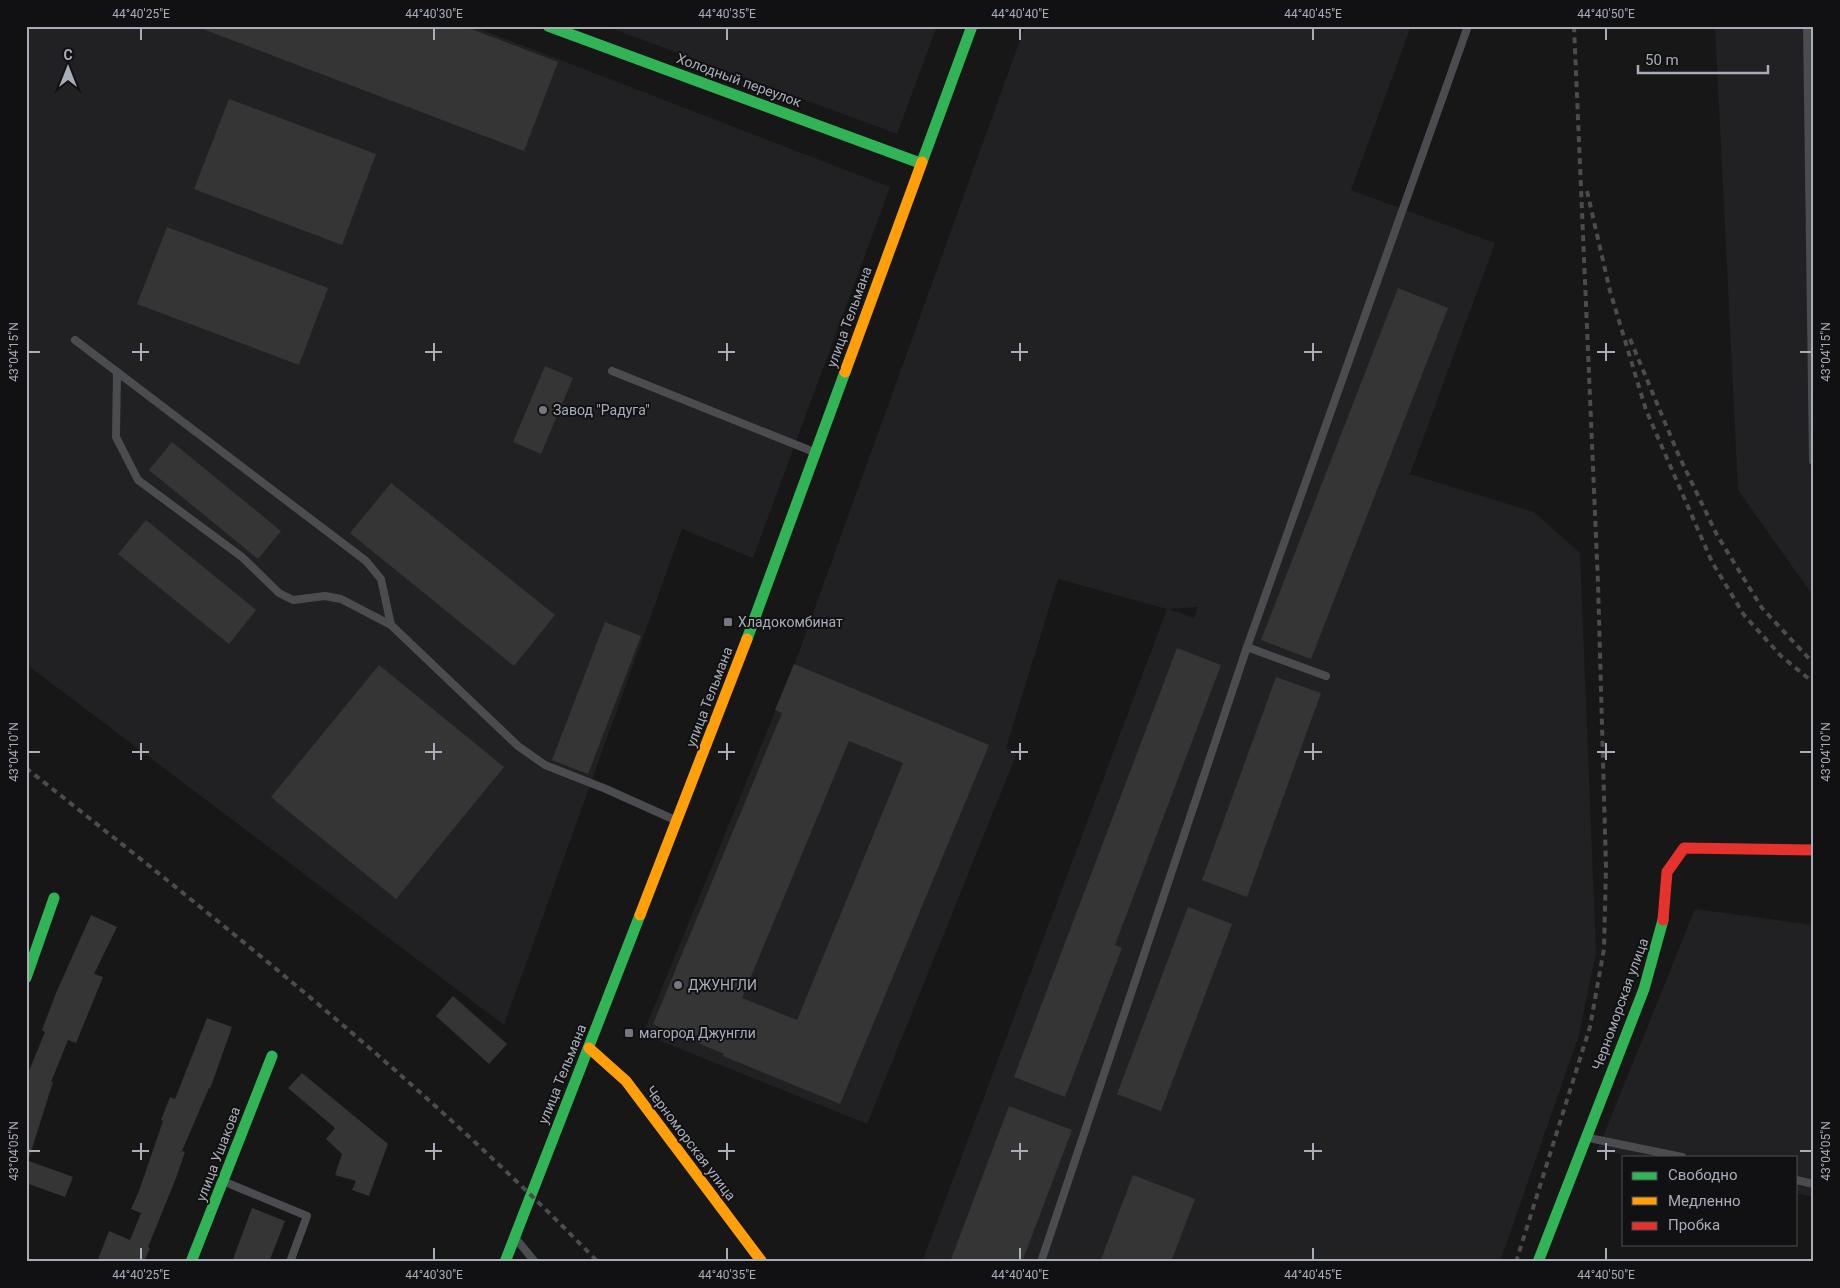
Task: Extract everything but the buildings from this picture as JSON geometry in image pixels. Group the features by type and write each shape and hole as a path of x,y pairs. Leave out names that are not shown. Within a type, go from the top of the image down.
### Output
{"street":[{"name":"Холодный переулок","path":"548,26 920,163"},
{"name":"улица Тельмана","path":"505,1262 677,821 817,454 920,163 972,26"},
{"name":"Черноморская улица","path":"1538,1262 1644,989 1662,930 1668,872 1684,848 1814,850"},
{"path":"26,978 54,898"},
{"name":"Черноморская улица","path":"589,1048 626,1081 762,1262"},
{"name":"улица Ушакова","path":"191,1262 272,1056"}],"lane":[{"path":"1041,1262 1247,647 1468,26"},
{"path":"1807,26 1813,461"},
{"path":"75,340 366,561 381,579 391,625"},
{"path":"612,371 817,454"},
{"path":"118,372 116,437 138,480 242,557 279,593 293,600 325,596 341,599 391,625 518,746 545,765 606,789 677,821"},
{"path":"1247,647 1326,676"},
{"path":"1587,1137 1677,1156"},
{"path":"1798,1180 1814,1184"},
{"path":"223,1182 307,1216 290,1262"},
{"path":"514,1237 535,1262"}],"shaded area":[{"path":"26,26 472,26 890,187 753,558 682,529 504,1025 26,664"},
{"path":"605,26 937,26 897,134"},
{"path":"1025,26 1411,26 1351,190 1495,243 1410,474 1534,512 1580,553 1596,952 1579,1035 1500,1262 922,1262 1167,609 1058,579 1006,748 1017,753 867,1124 643,1034 795,663","holes":["1198,607 1194,618 1169,609"]},
{"path":"1715,26 1814,26 1814,597 1738,490"},
{"path":"1695,909 1814,925 1814,1197 1798,1193 1798,1156 1628,1156 1598,1149"}],"railway":[{"path":"1516,1262 1590,1027 1604,949 1606,867 1598,583 1574,26"},
{"path":"1587,191 1610,291 1646,410 1712,562 1744,615 1781,656 1814,683"},
{"path":"1630,339 1679,456 1717,535 1762,608 1814,664"},
{"path":"26,768 247,945 392,1067 531,1195 598,1262"}],"traffic: fast":[{"path":"548,26 920,163"},
{"path":"922,162 972,26"},
{"path":"747,639 845,372"},
{"path":"26,978 54,898"},
{"path":"505,1262 640,915"},
{"path":"1538,1262 1644,989 1663,920"},
{"path":"191,1262 272,1056"}],"traffic: slow":[{"path":"845,372 922,162"},
{"path":"640,915 747,639"},
{"path":"589,1048 626,1081 762,1262"}],"traffic: jam":[{"path":"1663,920 1667,872 1684,848 1814,850"}],"place":[{"name":"Завод \"Радуга\"","path":"543,410"},
{"name":"Хладокомбинат","path":"728,622"},
{"name":"ДЖУНГЛИ","path":"678,985"},
{"name":"магород Джунгли","path":"629,1033"}]}
